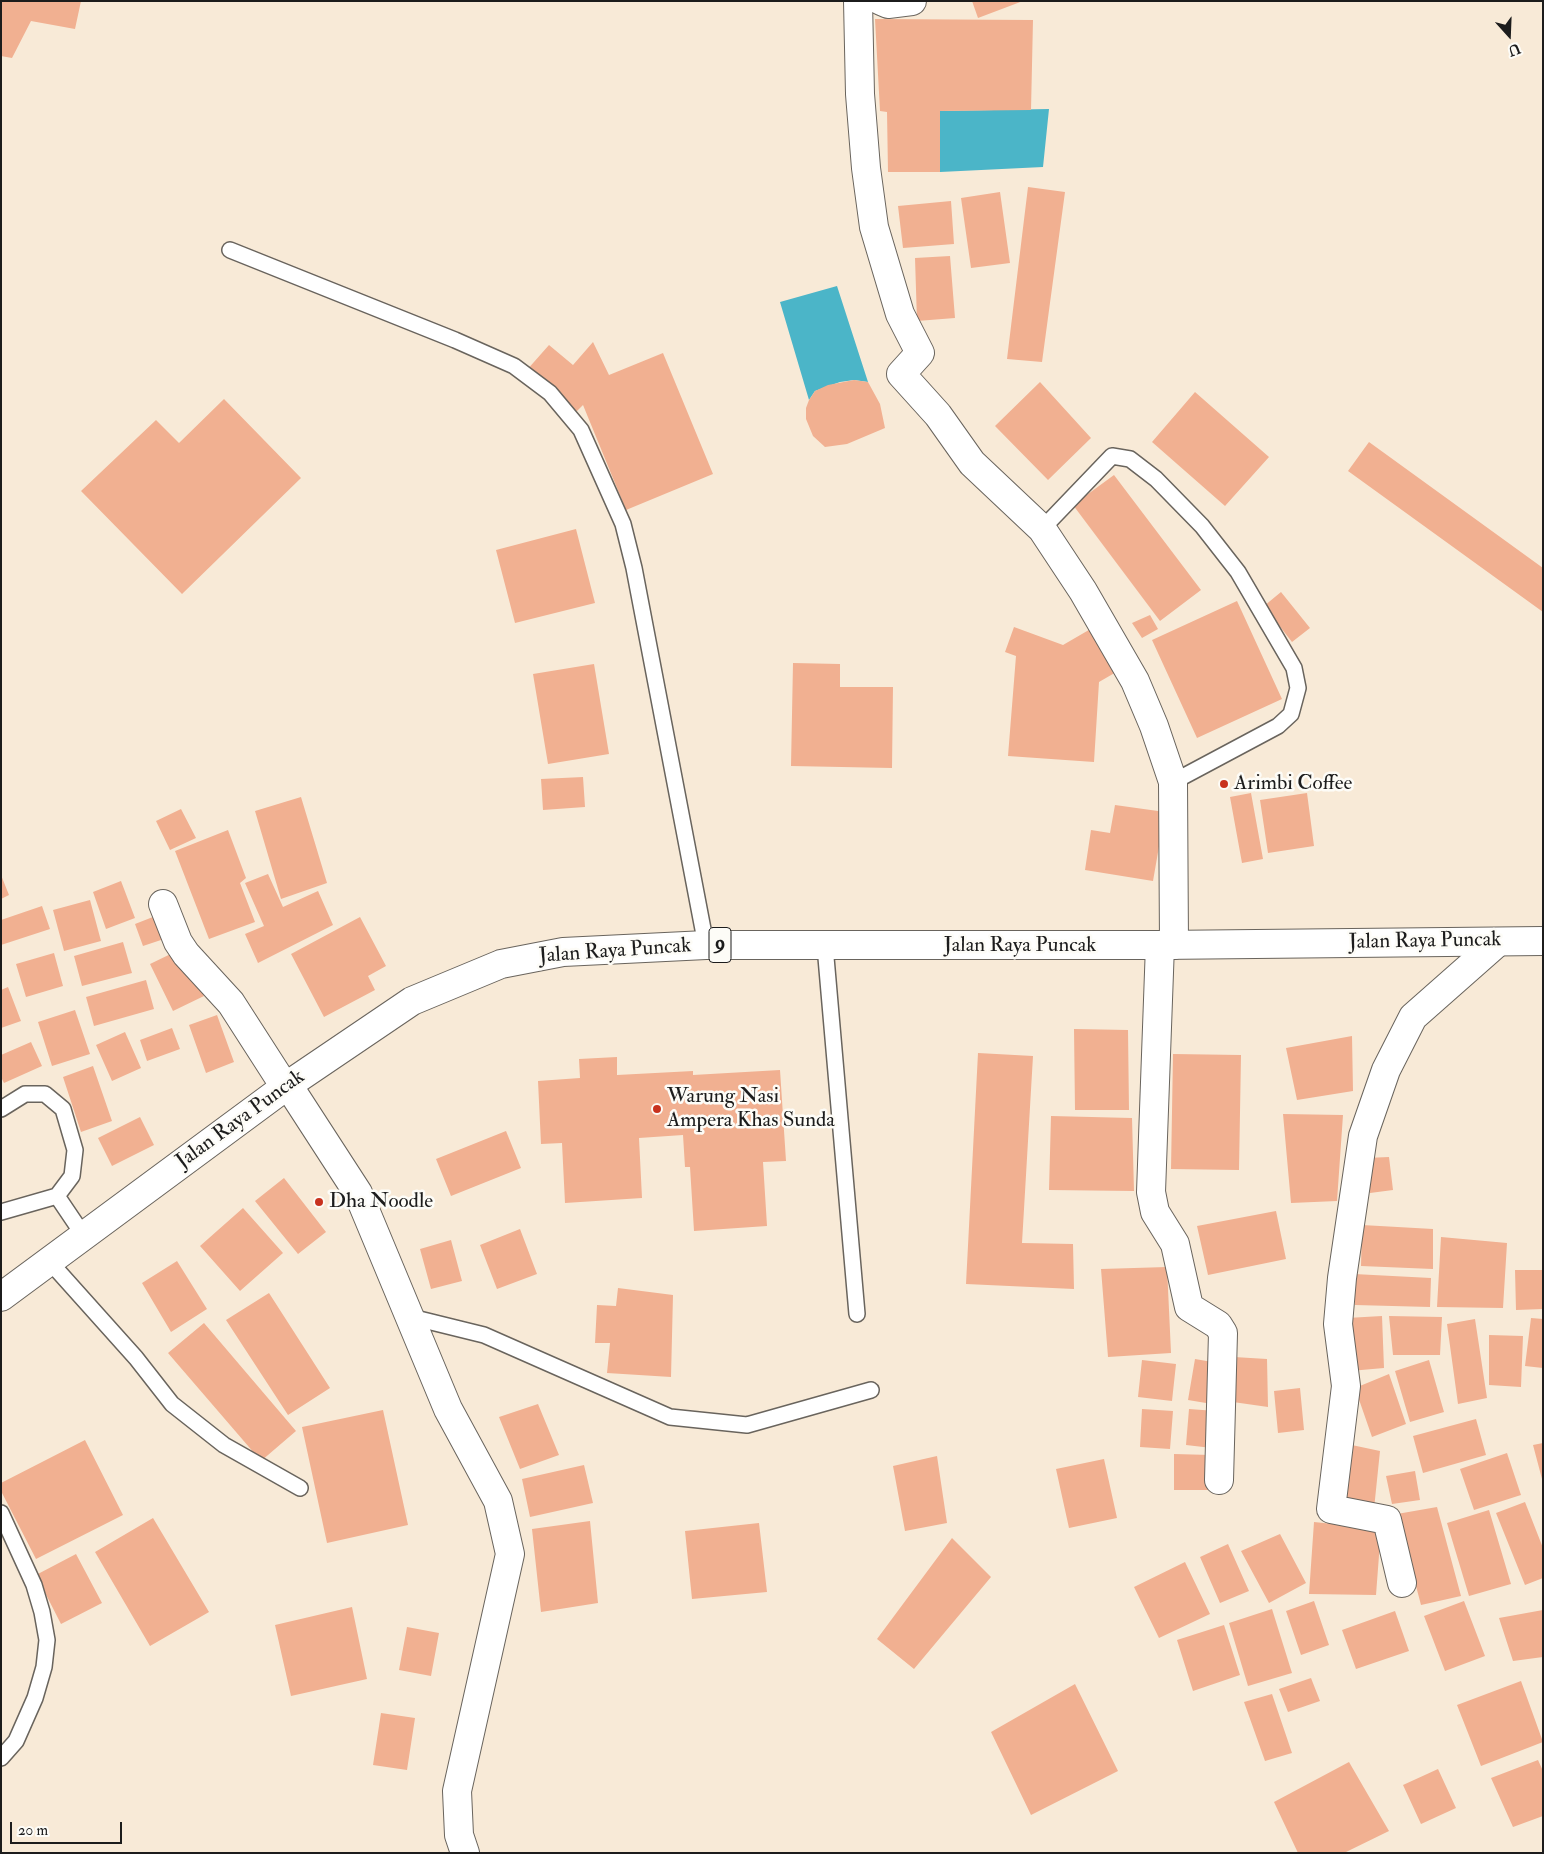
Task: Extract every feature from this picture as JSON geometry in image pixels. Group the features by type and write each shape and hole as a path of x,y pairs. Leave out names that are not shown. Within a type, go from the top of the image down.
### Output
{"main road":[{"path":"858,1 860,94 866,168 874,227 900,314 920,353 901,374 938,415 972,463 1042,530 1083,591 1135,681 1154,726 1173,782 1167,945 1151,1192 1155,1212 1175,1244 1189,1307 1218,1325 1223,1333 1220,1480"},
{"path":"882,1 888,4 912,1"},
{"path":"163,904 178,942 186,954 231,1003 358,1193 448,1409 498,1500 510,1554 458,1791 459,1835 465,1853"},
{"name":"Jalan Raya Puncak","path":"1,1297 287,1086 412,1001 501,964 563,952 706,945 1167,945 1543,941"},
{"path":"1402,1583 1387,1520 1331,1509 1346,1386 1338,1324 1341,1287 1363,1136 1386,1070 1413,1016 1498,942"}],"lane":[{"path":"230,250 455,340 514,366 550,393 581,430 623,524 634,568 706,945"},
{"path":"1042,530 1112,456 1130,459 1156,479 1202,526 1232,564 1294,668 1298,688 1291,714 1278,726 1173,782"},
{"path":"825,946 857,1314"},
{"path":"1,1110 26,1094 45,1094 63,1110 76,1150 72,1176 57,1196 1,1212"},
{"path":"57,1196 84,1236"},
{"path":"50,1262 136,1358 172,1404 224,1445 300,1488"},
{"path":"411,1317 484,1335 670,1417 746,1425 871,1390"},
{"path":"1,1513 34,1585 42,1612 46,1640 44,1667 35,1698 16,1741 1,1758"}],"water":[{"path":"1049,109 1043,167 940,172 940,111"},
{"path":"837,286 868,382 854,380 840,382 815,391 809,400 780,302"}],"building":[{"path":"1,1 81,1 75,29 31,21 12,58 1,56"},
{"path":"972,1 1023,1 978,18"},
{"path":"875,19 1033,20 1031,110 940,111 940,172 888,172 887,112 880,111"},
{"path":"1028,187 1065,192 1042,362 1007,359"},
{"path":"1000,192 1010,263 971,268 961,198"},
{"path":"951,201 954,244 903,248 898,206"},
{"path":"950,256 955,318 917,321 915,258"},
{"path":"593,342 609,375 663,353 713,474 626,510 583,405 575,413 526,371 549,345 573,365"},
{"path":"854,380 868,382 880,404 885,428 847,444 825,447 813,436 806,419 806,408 809,400 815,391 828,385"},
{"path":"1040,382 1091,438 1048,480 995,426"},
{"path":"1195,392 1269,457 1225,506 1152,442"},
{"path":"224,399 301,478 182,594 81,491 156,420 179,443"},
{"path":"1369,442 1543,568 1543,612 1348,471"},
{"path":"1114,475 1201,590 1160,621 1073,505"},
{"path":"576,529 595,603 515,623 496,550"},
{"path":"1281,592 1310,628 1292,642 1264,606"},
{"path":"1237,601 1282,699 1197,738 1152,640"},
{"path":"1150,615 1158,629 1142,638 1132,623"},
{"path":"1014,627 1063,645 1094,627 1118,671 1099,682 1094,762 1008,756 1016,656 1005,652"},
{"path":"793,663 840,664 840,687 893,687 892,768 791,766"},
{"path":"594,664 609,754 548,764 533,674"},
{"path":"583,777 585,807 543,810 541,779"},
{"path":"1251,793 1263,859 1242,863 1230,797"},
{"path":"1307,793 1314,846 1268,853 1260,800"},
{"path":"301,797 327,883 281,899 255,811"},
{"path":"1115,805 1165,812 1153,881 1085,870 1091,830 1110,833"},
{"path":"181,809 196,838 170,850 156,821"},
{"path":"228,830 246,878 240,883 255,922 209,939 175,851"},
{"path":"268,874 283,907 318,891 333,925 258,963 245,934 264,926 245,883"},
{"path":"1,875 9,895 1,899"},
{"path":"121,881 135,918 106,929 93,892"},
{"path":"90,900 101,941 64,951 53,910"},
{"path":"42,906 50,929 1,945 1,920"},
{"path":"158,915 167,938 143,946 135,924"},
{"path":"360,917 386,966 368,976 375,990 324,1017 291,954"},
{"path":"123,942 132,973 82,986 74,956"},
{"path":"181,949 204,996 173,1011 150,964"},
{"path":"54,953 63,986 26,997 16,964"},
{"path":"146,980 154,1009 94,1026 86,997"},
{"path":"8,987 21,1021 1,1028 1,990"},
{"path":"75,1010 90,1054 52,1066 38,1022"},
{"path":"217,1015 234,1062 206,1073 189,1025"},
{"path":"172,1028 180,1049 147,1061 140,1040"},
{"path":"1074,1029 1128,1030 1129,1110 1075,1110"},
{"path":"125,1032 141,1068 112,1081 96,1045"},
{"path":"1352,1036 1353,1091 1297,1100 1286,1048"},
{"path":"31,1042 42,1066 4,1083 1,1077 1,1055"},
{"path":"978,1053 1033,1056 1022,1243 1073,1244 1074,1289 966,1284"},
{"path":"1173,1054 1241,1055 1239,1170 1171,1169"},
{"path":"617,1057 617,1075 693,1071 693,1075 780,1070 786,1161 763,1162 767,1226 694,1231 690,1167 685,1167 683,1135 639,1138 642,1198 565,1203 562,1143 541,1144 538,1081 580,1078 579,1059"},
{"path":"93,1066 112,1121 81,1132 63,1077"},
{"path":"1283,1114 1343,1115 1337,1201 1291,1203"},
{"path":"1051,1116 1132,1118 1134,1191 1049,1190"},
{"path":"140,1117 154,1145 112,1166 98,1138"},
{"path":"506,1131 521,1168 451,1196 436,1159"},
{"path":"1389,1157 1393,1190 1370,1193 1366,1158"},
{"path":"284,1178 326,1232 298,1254 255,1201"},
{"path":"243,1208 283,1253 240,1291 200,1246"},
{"path":"1276,1211 1286,1259 1208,1275 1197,1226"},
{"path":"1362,1225 1433,1229 1433,1269 1361,1266"},
{"path":"520,1229 537,1274 497,1289 480,1245"},
{"path":"1441,1237 1507,1243 1503,1308 1437,1307"},
{"path":"451,1240 462,1281 431,1289 420,1249"},
{"path":"177,1261 207,1309 171,1332 142,1283"},
{"path":"1167,1267 1171,1353 1108,1357 1101,1269"},
{"path":"1515,1270 1543,1270 1543,1309 1516,1310"},
{"path":"1354,1274 1431,1278 1430,1307 1355,1305"},
{"path":"618,1288 673,1295 671,1377 607,1373 610,1343 595,1343 597,1305 616,1306"},
{"path":"269,1293 330,1388 288,1415 226,1320"},
{"path":"1382,1316 1384,1368 1350,1371 1347,1318"},
{"path":"1389,1316 1442,1317 1440,1355 1393,1355"},
{"path":"1531,1318 1543,1319 1543,1368 1525,1366"},
{"path":"1475,1319 1487,1398 1458,1404 1447,1324"},
{"path":"204,1323 296,1431 261,1461 168,1353"},
{"path":"1489,1335 1523,1336 1521,1387 1489,1385"},
{"path":"1234,1357 1267,1359 1268,1407 1233,1402"},
{"path":"1195,1359 1218,1363 1212,1404 1188,1400"},
{"path":"1142,1360 1176,1364 1172,1401 1138,1397"},
{"path":"1429,1360 1444,1412 1410,1422 1395,1371"},
{"path":"1389,1374 1406,1424 1372,1437 1355,1388"},
{"path":"1300,1388 1304,1430 1278,1433 1274,1391"},
{"path":"538,1404 559,1455 520,1469 499,1417"},
{"path":"1142,1409 1173,1411 1170,1449 1140,1447"},
{"path":"1189,1409 1216,1411 1212,1448 1186,1445"},
{"path":"383,1410 408,1525 327,1543 302,1427"},
{"path":"1476,1419 1486,1455 1423,1473 1413,1436"},
{"path":"85,1440 123,1515 36,1559 1,1491 1,1483"},
{"path":"1543,1443 1543,1479 1542,1479 1533,1445"},
{"path":"1347,1444 1380,1451 1374,1509 1338,1506"},
{"path":"1507,1453 1521,1495 1474,1510 1460,1469"},
{"path":"1174,1454 1211,1455 1211,1490 1174,1490"},
{"path":"937,1456 947,1523 905,1531 893,1466"},
{"path":"1104,1459 1117,1518 1069,1528 1056,1469"},
{"path":"584,1465 593,1503 530,1517 522,1479"},
{"path":"1415,1471 1420,1500 1392,1504 1386,1476"},
{"path":"1525,1502 1543,1548 1543,1578 1525,1585 1496,1513"},
{"path":"1437,1507 1461,1596 1421,1605 1397,1514"},
{"path":"1489,1510 1511,1584 1469,1596 1447,1523"},
{"path":"153,1518 209,1612 150,1646 95,1552"},
{"path":"590,1521 598,1603 541,1612 532,1529"},
{"path":"1314,1522 1381,1529 1376,1595 1309,1594"},
{"path":"759,1523 767,1592 692,1599 685,1531"},
{"path":"1280,1534 1306,1583 1269,1603 1241,1551"},
{"path":"952,1538 991,1577 914,1669 877,1639"},
{"path":"1228,1544 1249,1591 1220,1603 1200,1557"},
{"path":"76,1554 102,1603 61,1624 36,1575"},
{"path":"1185,1562 1210,1614 1159,1638 1134,1587"},
{"path":"1314,1601 1329,1645 1301,1655 1286,1611"},
{"path":"1464,1601 1485,1656 1445,1671 1424,1616"},
{"path":"352,1607 367,1679 291,1696 275,1625"},
{"path":"1272,1609 1292,1673 1248,1686 1229,1623"},
{"path":"1543,1610 1543,1657 1513,1661 1499,1618"},
{"path":"1395,1611 1409,1651 1356,1669 1342,1630"},
{"path":"1224,1625 1240,1675 1193,1691 1177,1640"},
{"path":"407,1627 439,1633 431,1676 399,1670"},
{"path":"1311,1678 1320,1701 1288,1712 1279,1689"},
{"path":"1521,1681 1543,1742 1481,1766 1457,1705"},
{"path":"1075,1684 1118,1771 1031,1815 991,1732"},
{"path":"1272,1694 1292,1753 1265,1761 1244,1702"},
{"path":"381,1713 415,1718 407,1770 373,1765"},
{"path":"1538,1760 1543,1771 1543,1816 1513,1827 1491,1778"},
{"path":"1349,1762 1389,1831 1344,1853 1298,1853 1274,1802"},
{"path":"1438,1769 1456,1808 1421,1824 1403,1785"}],"place":[{"name":"Arimbi Coffee","path":"1224,784"},
{"name":"Warung Nasi Ampera Khas Sunda","path":"657,1109"},
{"name":"Dha Noodle","path":"319,1202"}]}
